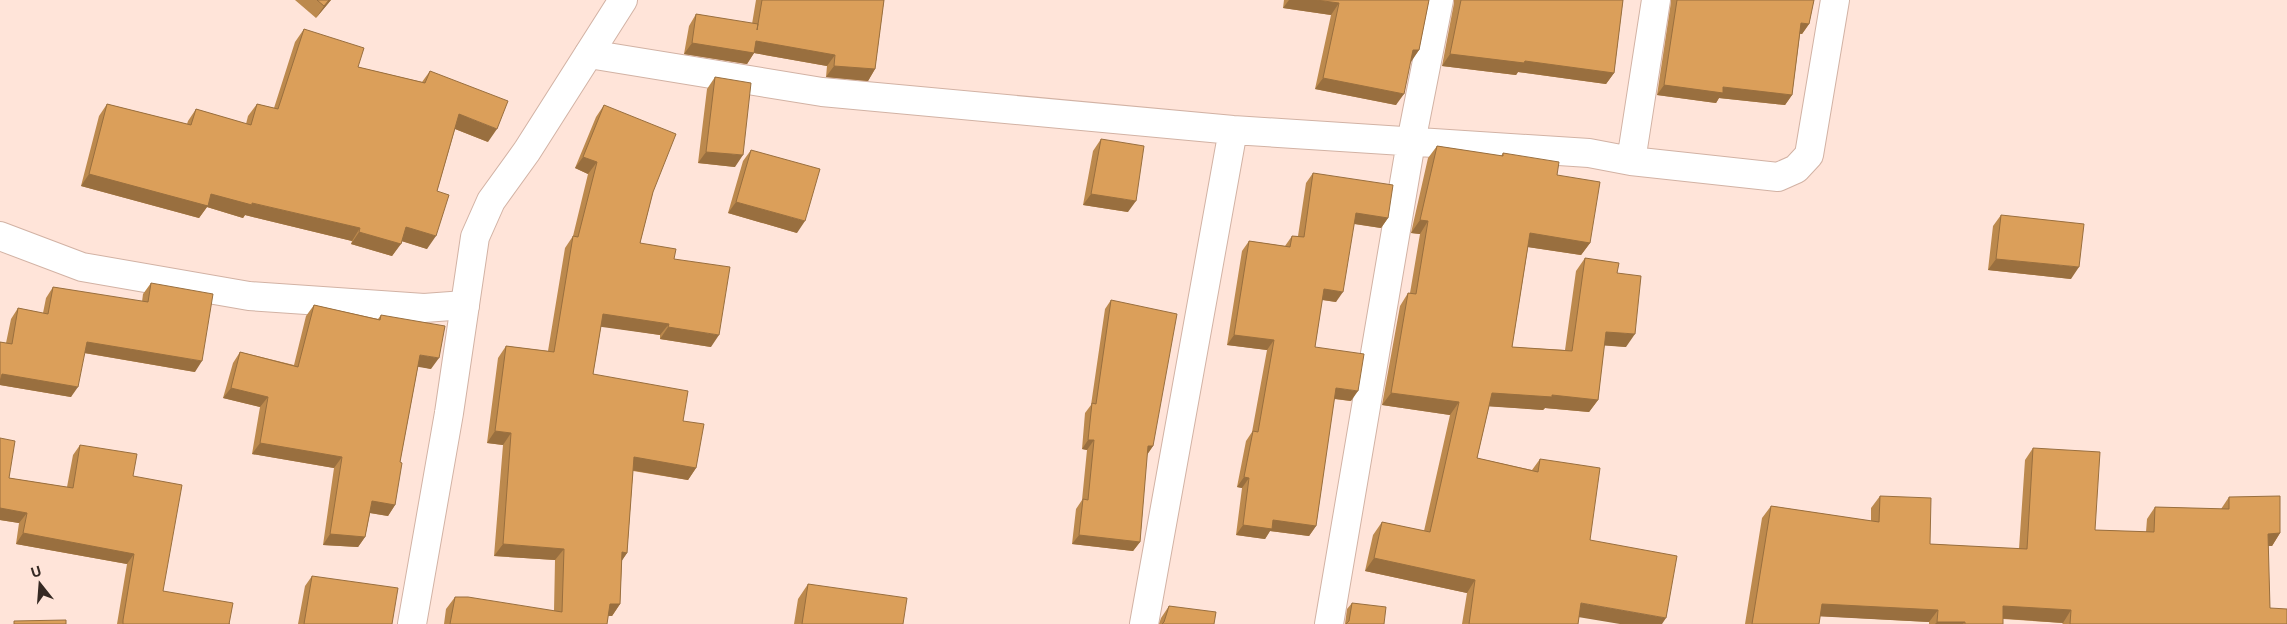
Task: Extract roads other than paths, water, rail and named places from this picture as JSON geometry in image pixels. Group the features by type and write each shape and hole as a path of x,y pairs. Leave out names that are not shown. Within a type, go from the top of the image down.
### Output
{"street":[{"path":"412,624 475,237 491,201 527,151 623,0"},
{"path":"1329,624 1411,142 1439,0"},
{"path":"1631,161 1656,0"},
{"path":"589,54 822,92 1233,130 1589,153 1631,161 1778,177 1796,169 1809,155 1835,0"},
{"path":"1144,624 1233,130"},
{"path":"0,236 82,267 250,296 424,308 465,305"}]}
